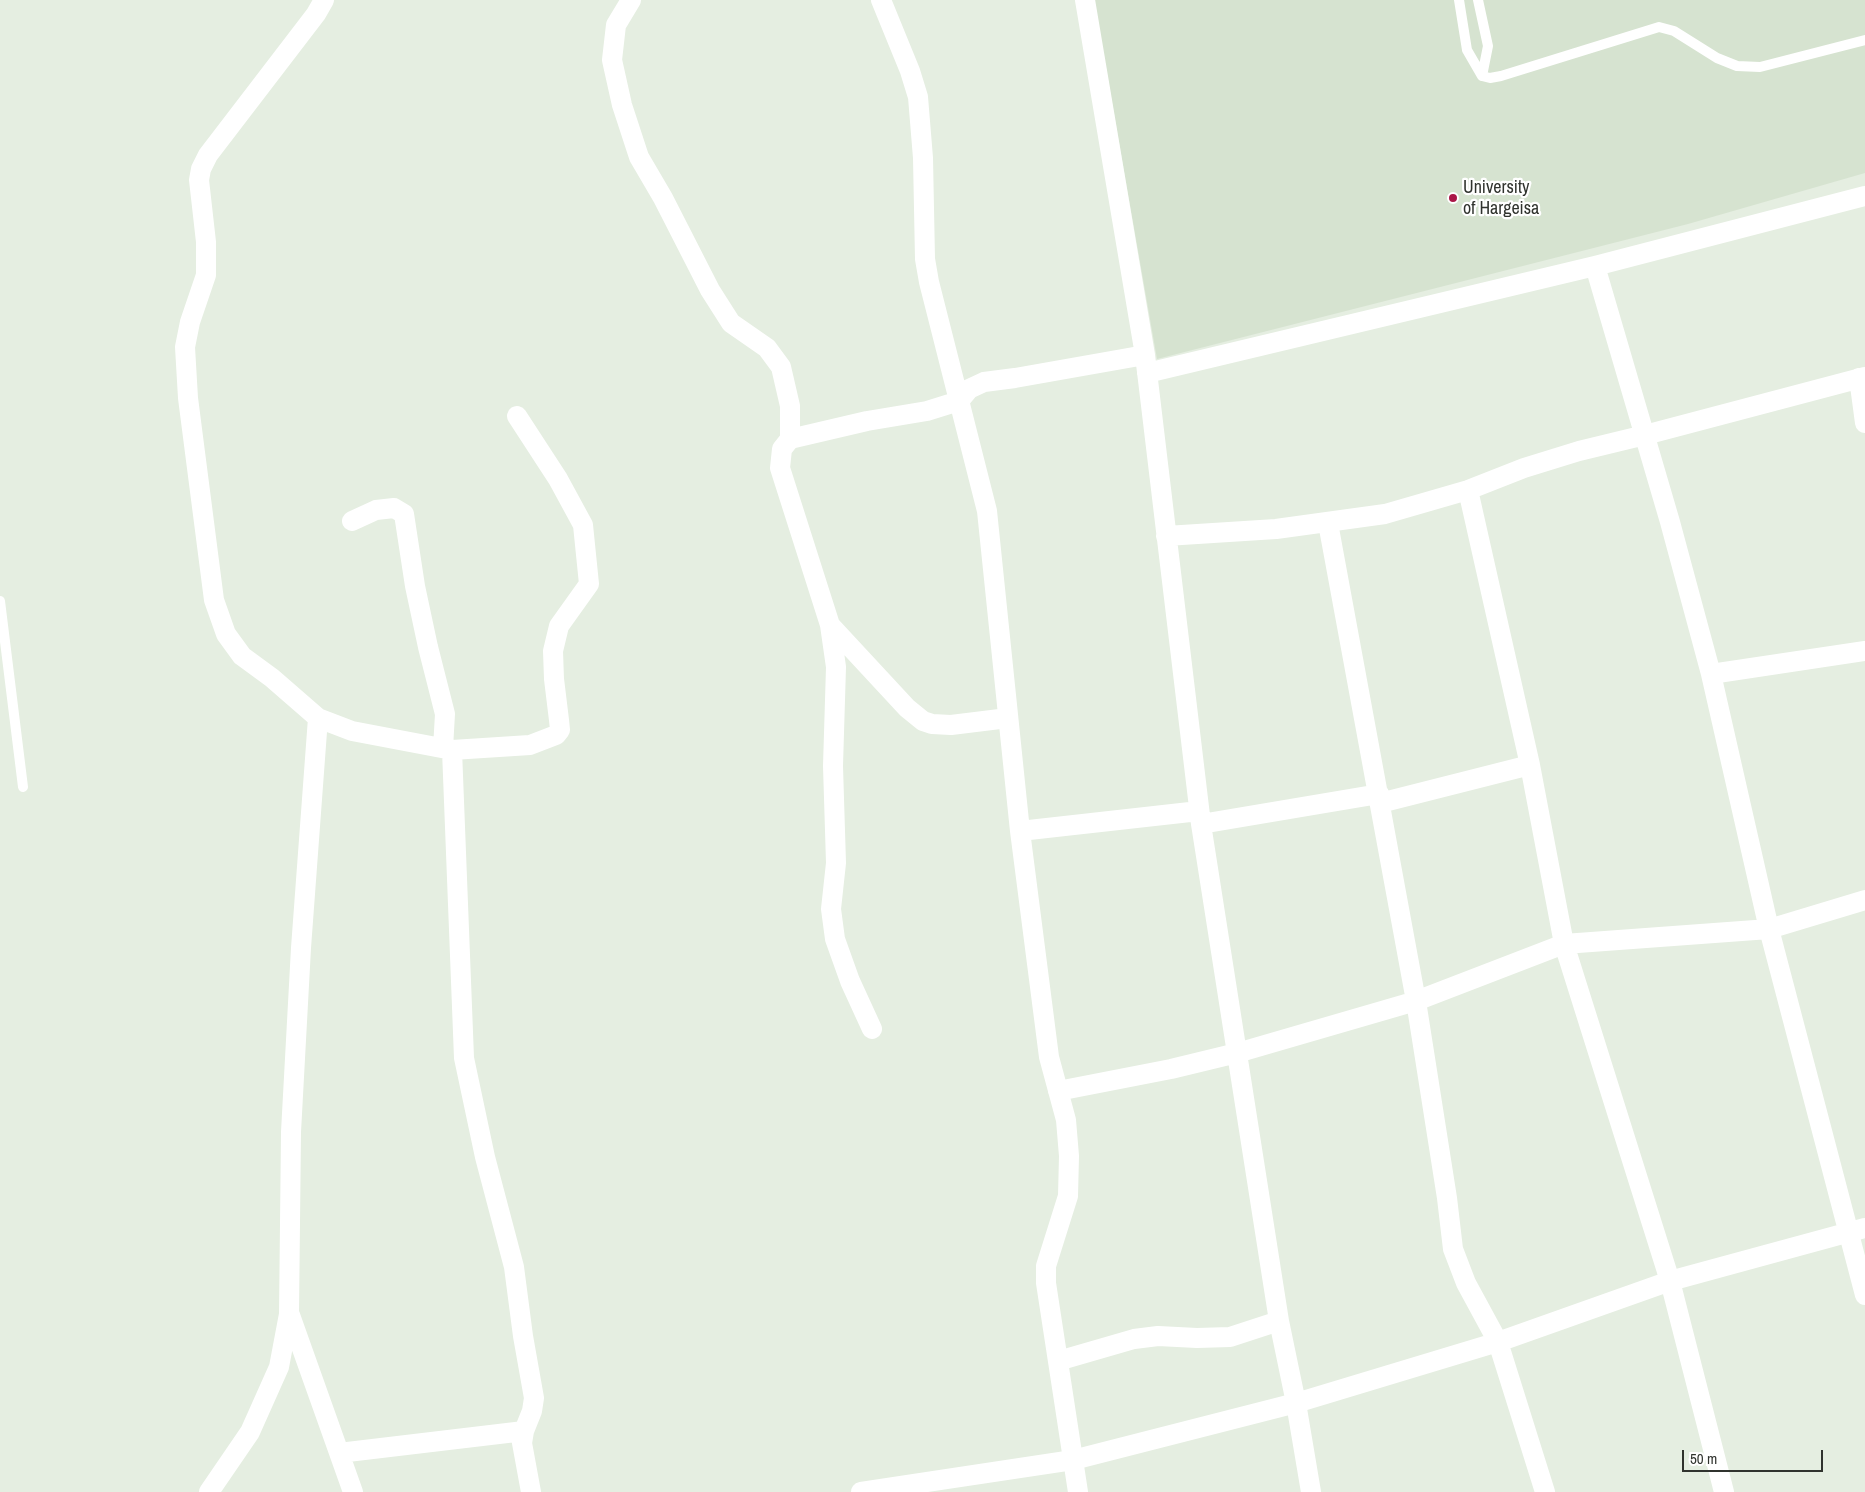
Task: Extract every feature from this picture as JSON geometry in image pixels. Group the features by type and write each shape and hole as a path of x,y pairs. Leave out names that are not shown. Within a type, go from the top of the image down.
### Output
{"street":[{"path":"324,0 316,14 208,154 201,169 199,180 206,242 206,275 190,322 186,347 188,398 214,600 226,634 242,656 272,678 318,718 352,731 448,749 530,745 556,735 560,730 553,651 560,626 589,584 583,525 558,479 517,416"},
{"path":"631,0 616,25 612,60 622,105 639,156 710,290 732,323 766,348 781,367 790,406 790,439"},
{"path":"881,0 910,71 918,96 923,158 925,259 929,282 987,511 1020,831 1049,1057 1066,1120 1069,1156 1068,1196 1046,1266 1046,1283 1078,1492"},
{"path":"1085,0 1146,364 1200,817 1279,1321 1296,1403 1311,1492"},
{"path":"872,1029 850,981 835,938 831,909 836,863 833,766 836,667 830,625 780,468 782,449 790,439 867,421 928,411 959,401 969,389 984,382 1146,364 1595,266 1865,196"},
{"path":"1595,266 1670,522 1711,674 1769,929 1856,1231 1865,1295"},
{"path":"1166,536 1276,530 1385,514 1468,490 1524,468 1579,451 1862,378 1865,423"},
{"path":"1468,490 1530,765 1564,944 1670,1281 1724,1492"},
{"path":"352,521 376,510 394,508 404,514 417,595 445,714 464,1058 485,1157 514,1267 522,1336 534,1398 532,1410 524,1431 523,1451 531,1492"},
{"path":"1328,523 1416,1001 1453,1249 1466,1283 1498,1342 1545,1492"},
{"path":"830,625 907,708 924,721 932,724 951,725 1008,718"},
{"path":"1711,674 1865,651"},
{"path":"209,1492 254,1424 279,1367 289,1314 291,1132 301,948 318,718"},
{"path":"1020,831 1200,817 1379,798 1530,765"},
{"path":"1058,1091 1171,1069 1237,1053 1416,1001 1564,944 1769,929 1865,900"},
{"path":"861,1492 1073,1460 1296,1403 1498,1342 1670,1281 1856,1231"},
{"path":"289,1314 353,1492"},
{"path":"1058,1361 1134,1339 1158,1336 1230,1337 1279,1321"},
{"path":"339,1453 524,1431"}],"lane":[{"path":"1459,0 1467,50 1482,76 1490,78 1659,27 1674,31 1718,58 1738,66 1760,67 1865,40"},
{"path":"1478,0 1488,46 1482,76"},
{"path":"0,601 23,787"}],"shaded area":[{"name":"University of Hargeisa","path":"1094,0 1865,0 1865,173 1688,224 1157,359"}],"place":[{"name":"University of Hargeisa","path":"1453,198"}]}
